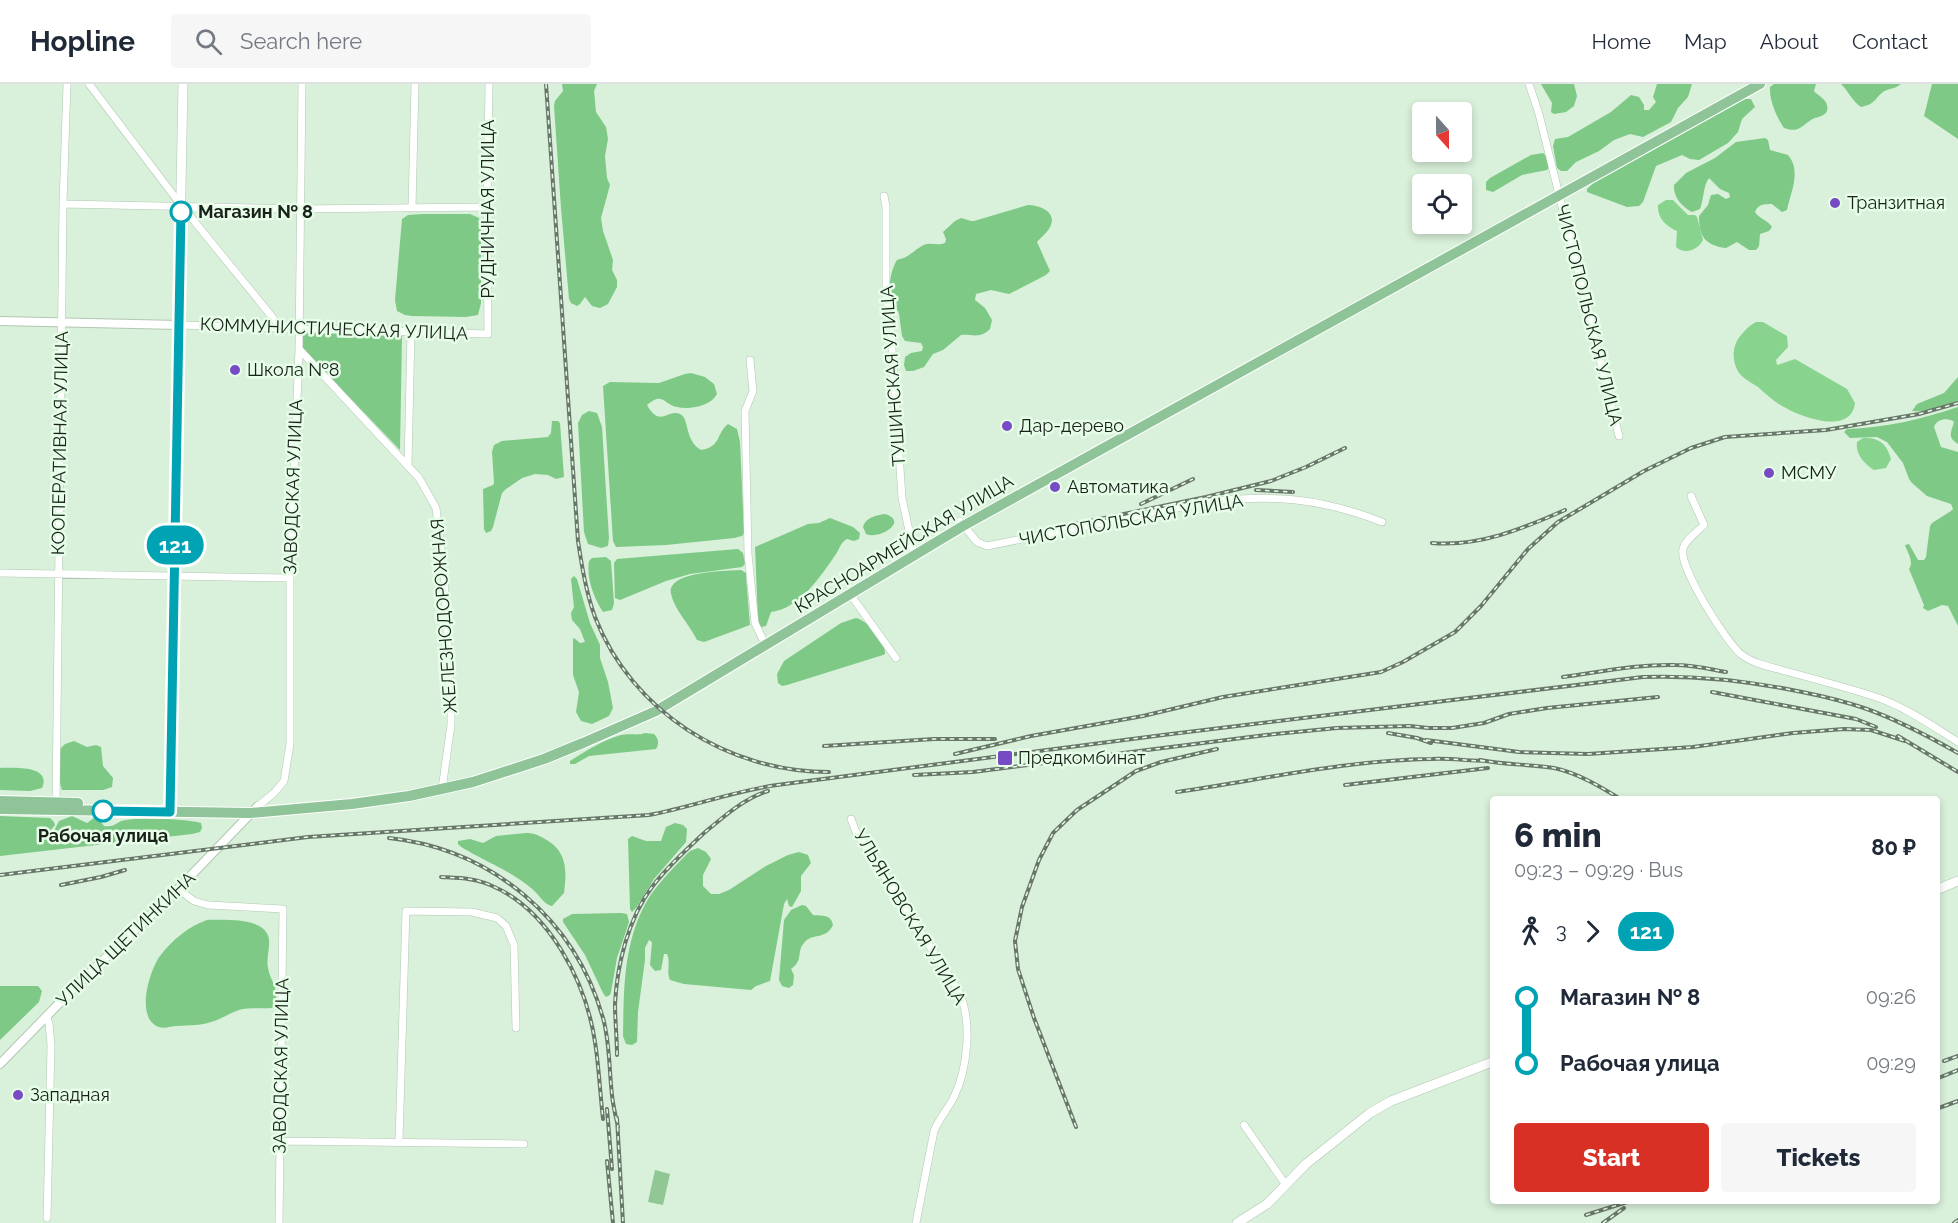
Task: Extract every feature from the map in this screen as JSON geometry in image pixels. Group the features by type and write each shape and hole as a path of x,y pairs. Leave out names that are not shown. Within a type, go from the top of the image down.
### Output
{"main road":[{"path":"170,809 183,84"},
{"name":"КРАСНОАРМЕЙСКАЯ УЛИЦА","path":"442,786 517,762 626,718 674,693 961,523 1559,192 1749,84"},
{"name":"КРАСНОАРМЕЙСКАЯ УЛИЦА","path":"1559,192 1760,84"},
{"name":"КРАСНОАРМЕЙСКАЯ УЛИЦА","path":"0,809 254,809 442,786 489,777 544,759 650,714 850,594 913,552"},
{"name":"КРАСНОАРМЕЙСКАЯ УЛИЦА","path":"0,801 170,809"},
{"path":"1940,888 1958,881"},
{"path":"1237,1223 1266,1204 1306,1164 1370,1113 1391,1101 1490,1063"}],"street":[{"name":"КООПЕРАТИВНАЯ УЛИЦА","path":"56,803 63,204 67,84"},
{"path":"89,84 181,206 282,329"},
{"name":"ЗАВОДСКАЯ УЛИЦА","path":"254,809 282,784 288,767 290,744 290,578 299,349 302,84"},
{"path":"412,208 415,84"},
{"name":"РУДНИЧНАЯ УЛИЦА","path":"488,334 489,84"},
{"name":"ЧИСТОПОЛЬСКАЯ УЛИЦА","path":"1529,84 1559,192 1619,436"},
{"name":"ТУШИНСКАЯ УЛИЦА","path":"884,196 886,304 890,319 902,498 913,552"},
{"path":"63,204 300,209 487,207"},
{"name":"КОММУНИСТИЧЕСКАЯ УЛИЦА","path":"0,321 488,334"},
{"path":"408,466 411,332"},
{"name":"ЖЕЛЕЗНОДОРОЖНАЯ","path":"299,349 419,478 436,508 444,574 451,715 442,786"},
{"path":"750,360 753,391 745,411 748,554 755,623 763,640"},
{"path":"1691,496 1704,525 1689,539 1683,549 1683,560 1702,600 1739,653 1762,664 1866,694 1900,707 1958,742"},
{"name":"ЧИСТОПОЛЬСКАЯ УЛИЦА","path":"961,523 976,542 987,546 1207,502 1267,497 1322,503 1351,510 1382,522"},
{"path":"0,573 290,578"},
{"path":"850,594 896,658"},
{"name":"УЛИЦА ЩЕТИНКИНА","path":"0,1064 178,889 254,809"},
{"name":"УЛЬЯНОВСКАЯ УЛИЦА","path":"851,819 856,832 958,990 966,1010 966,1042 959,1083 934,1131 916,1223"},
{"name":"ЗАВОДСКАЯ УЛИЦА","path":"178,889 194,901 208,905 283,909 279,1223"},
{"path":"399,1141 406,911 472,912 497,918 506,926 514,945 516,1028"},
{"path":"47,1017 50,1024 51,1045 47,1218"},
{"path":"1244,1125 1286,1185"},
{"path":"281,1141 524,1144"}],"shaded area":[{"path":"562,84 597,84 594,91 596,112 606,127 608,139 605,156 610,185 601,218 613,260 612,270 617,280 617,287 608,304 600,308 592,306 585,297 577,306 569,299 554,106 563,91"},
{"path":"1541,84 1574,84 1577,96 1574,106 1566,112 1554,114 1551,112 1552,103"},
{"path":"1657,84 1692,84 1688,97 1678,108 1671,122 1643,137 1630,134 1614,140 1599,151 1576,162 1567,171 1557,168 1553,146 1555,139 1568,137 1611,112 1631,95 1639,97 1644,110 1649,110 1656,102 1653,97"},
{"path":"1774,84 1816,84 1814,91 1826,103 1827,112 1799,128 1793,130 1784,128 1776,114 1771,97 1770,87"},
{"path":"1841,84 1901,84 1883,92 1871,104 1861,107"},
{"path":"1932,84 1958,84 1958,139 1924,116"},
{"path":"1745,99 1751,99 1755,107 1742,119 1738,132 1728,143 1699,160 1682,155 1656,166 1643,202 1639,206 1627,207 1587,192 1593,183"},
{"path":"1765,138 1768,140 1770,150 1788,155 1792,161 1795,175 1787,210 1782,212 1772,204 1758,207 1755,212 1772,227 1769,231 1760,234 1759,246 1756,250 1749,250 1737,242 1726,248 1713,245 1702,235 1699,216 1708,205 1711,195 1718,194 1726,199 1730,197 1729,193 1720,189 1709,178 1700,209 1692,212 1679,201 1674,185 1686,173 1715,158 1736,142"},
{"path":"1543,153 1549,167 1547,170 1522,175 1493,192 1486,190 1486,182 1490,178 1531,155"},
{"path":"1666,200 1673,200 1688,215 1697,217 1703,240 1695,249 1683,251 1676,247 1677,231 1663,221 1658,210 1658,205"},
{"path":"1028,205 1046,210 1051,217 1052,222 1049,229 1037,242 1050,271 1009,294 991,290 976,294 975,300 985,308 992,320 990,329 979,335 961,335 943,350 933,354 924,367 906,371 905,357 922,351 923,347 921,343 905,341 898,311 891,307 890,283 897,260 924,245 945,243 943,232 961,218 974,221"},
{"path":"470,214 479,218 481,303 478,315 466,317 412,316 397,311 395,300 402,219 408,215"},
{"path":"1756,322 1763,322 1787,336 1788,347 1776,360 1777,365 1795,359 1847,389 1855,403 1851,413 1845,419 1824,421 1792,411 1777,403 1739,373 1734,358 1736,343"},
{"path":"302,333 402,336 400,450 302,348"},
{"path":"691,373 705,377 714,384 717,394 710,402 700,406 682,408 656,399 647,405 660,417 680,414 685,420 692,441 701,450 712,446 728,424 737,429 740,442 744,533 734,538 666,545 616,547 613,541 603,386 610,382 659,383"},
{"path":"1958,377 1958,401 1929,410 1912,411 1917,404 1944,393"},
{"path":"1958,407 1958,444 1951,437 1954,422 1943,420 1937,422 1934,427 1941,447 1958,452 1958,626 1948,606 1942,605 1928,611 1923,608 1924,605 1909,569 1911,560 1905,545 1909,544 1918,560 1924,560 1930,526 1953,509 1951,504 1927,496 1912,483 1903,463 1887,442 1877,437 1850,438 1844,432 1847,429 1903,422"},
{"path":"589,411 597,413 602,427 609,538 608,546 601,548 588,544 584,532 578,423 582,415"},
{"path":"552,421 560,423 564,477 556,479 548,475 535,474 522,478 506,489 502,493 493,527 486,533 483,489 494,483 492,452 494,445 502,441 548,437 551,433"},
{"path":"1863,438 1882,442 1891,459 1886,468 1874,470 1861,459 1857,442"},
{"path":"885,514 892,517 894,521 890,529 878,534 866,534 863,527 866,521"},
{"path":"830,518 853,527 860,533 859,539 854,541 847,539 841,544 808,590 791,605 771,612 766,626 761,627 758,621 755,547 808,524 819,523"},
{"path":"738,549 743,553 745,564 742,567 690,574 620,600 615,598 614,563 617,559"},
{"path":"606,557 611,561 614,603 612,610 603,612 592,588 588,567 592,558"},
{"path":"741,570 746,573 750,625 704,642 697,640 676,606 671,594 672,586 678,581 698,574"},
{"path":"574,576 600,645 600,658 613,708 609,716 592,724 581,721 576,712 579,692 573,675 573,639 580,643 585,642 580,629 572,620 571,613 574,607 571,579"},
{"path":"856,618 875,632 885,654 787,685 782,686 778,683 777,674 784,661 841,623"},
{"path":"645,733 656,736 658,745 656,749 589,756 575,764 570,764 570,761 608,739 627,734"},
{"path":"74,741 87,747 96,745 101,747 103,766 113,778 112,787 103,790 62,790 58,777 60,749 65,744"},
{"path":"0,768 22,768 37,772 44,781 42,788 30,791 0,790"},
{"path":"0,816 50,818 55,825 50,831 53,833 59,821 72,816 87,823 98,818 104,826 111,826 126,820 171,819 201,823 202,828 200,832 192,834 0,856"},
{"path":"675,823 687,829 686,842 654,879 632,912 630,909 628,839 632,836 646,841 661,841 666,827"},
{"path":"526,833 538,835 552,844 558,849 564,862 564,893 552,906 519,879 458,844 458,841 470,839 483,843 496,836"},
{"path":"698,848 706,852 711,859 703,875 703,886 711,894 729,890 788,855 799,852 808,855 811,863 801,876 801,891 792,907 789,906 787,899 784,904 770,981 751,990 684,984 670,980 667,954 664,954 661,970 655,971 650,965 652,942 649,940 645,948 637,1042 632,1045 626,1044 623,1036 627,964 641,912 654,890 669,873 690,851"},
{"path":"802,905 806,906 813,915 828,917 833,925 826,933 804,943 799,959 791,969 794,975 793,985 789,988 782,986 779,980 784,920 791,910"},
{"path":"572,914 627,914 629,922 617,958 611,992 606,997 585,955 563,919"},
{"path":"207,920 244,921 261,927 266,933 269,940 268,965 275,989 275,1005 272,1008 239,1010 205,1024 159,1027 147,1015 146,1005 146,994 156,963 164,950 175,940 194,926"},
{"path":"0,986 38,986 42,991 39,1002 0,1040"},
{"path":"655,1170 670,1174 663,1205 648,1202"}],"railway":[{"path":"546,84 578,541 595,617 612,651 633,681 659,708 688,730 720,748 755,761 791,769 829,772"},
{"path":"955,754 1031,736 1143,716 1223,697 1381,672 1455,632 1481,606 1528,549 1558,522 1644,471 1691,448 1725,437 1826,430 1919,414 1958,403"},
{"path":"1066,526 1271,481 1345,448"},
{"path":"1141,504 1193,479"},
{"path":"1256,490 1293,492"},
{"path":"1432,543 1467,542 1500,535 1565,510"},
{"path":"1563,677 1661,665 1688,666 1726,672"},
{"path":"0,875 308,837 649,815 777,785 1163,735 1643,677 1723,680 1825,697 1888,717 1958,753"},
{"path":"1712,692 1856,719 1876,727"},
{"path":"914,775 973,772 1337,728 1410,726 1452,728 1484,723 1509,714 1547,708 1658,697"},
{"path":"1426,740 1519,752 1588,754 1693,747 1793,733 1844,729 1871,730 1905,741"},
{"path":"1388,733 1431,743"},
{"path":"1898,736 1958,772"},
{"path":"824,746 934,739 995,739"},
{"path":"1076,1127 1034,1018 1018,969 1015,941 1022,907 1039,860 1053,833 1077,810 1136,771 1161,762 1217,749"},
{"path":"1177,792 1368,763 1439,759 1487,761"},
{"path":"1480,760 1563,770 1615,796"},
{"path":"1345,785 1488,768"},
{"path":"617,1055 615,1004 618,974 625,943 636,913 652,887 676,859 703,834 742,803 768,791"},
{"path":"389,838 427,845 462,857 495,874 524,895 550,920 572,950 590,982 603,1018 612,1099 618,1127"},
{"path":"61,885 125,870"},
{"path":"441,877 466,879 490,885 511,896 547,929 573,972 590,1019 596,1051 603,1119"},
{"path":"1944,1061 1958,1056"},
{"path":"1940,1077 1958,1070"},
{"path":"1940,1108 1958,1101"},
{"path":"607,1109 612,1169"},
{"path":"617,1118 623,1223"},
{"path":"607,1161 613,1223"},
{"path":"1586,1215 1621,1204"},
{"path":"1603,1223 1624,1208"},
{"path":"1954,1223 1958,1220"}],"bus line":[{"name":"121","path":"103,811 170,812 181,212"}],"place":[{"name":"Транзитная","path":"1835,203"},
{"name":"Магазин № 8","path":"181,212"},
{"name":"Школа №8","path":"235,370"},
{"name":"Дар-дерево","path":"1007,426"},
{"name":"МСМУ","path":"1769,473"},
{"name":"Автоматика","path":"1055,487"},
{"name":"Предкомбинат","path":"1005,758"},
{"name":"Рабочая улица","path":"103,811"},
{"name":"Западная","path":"18,1095"}]}
